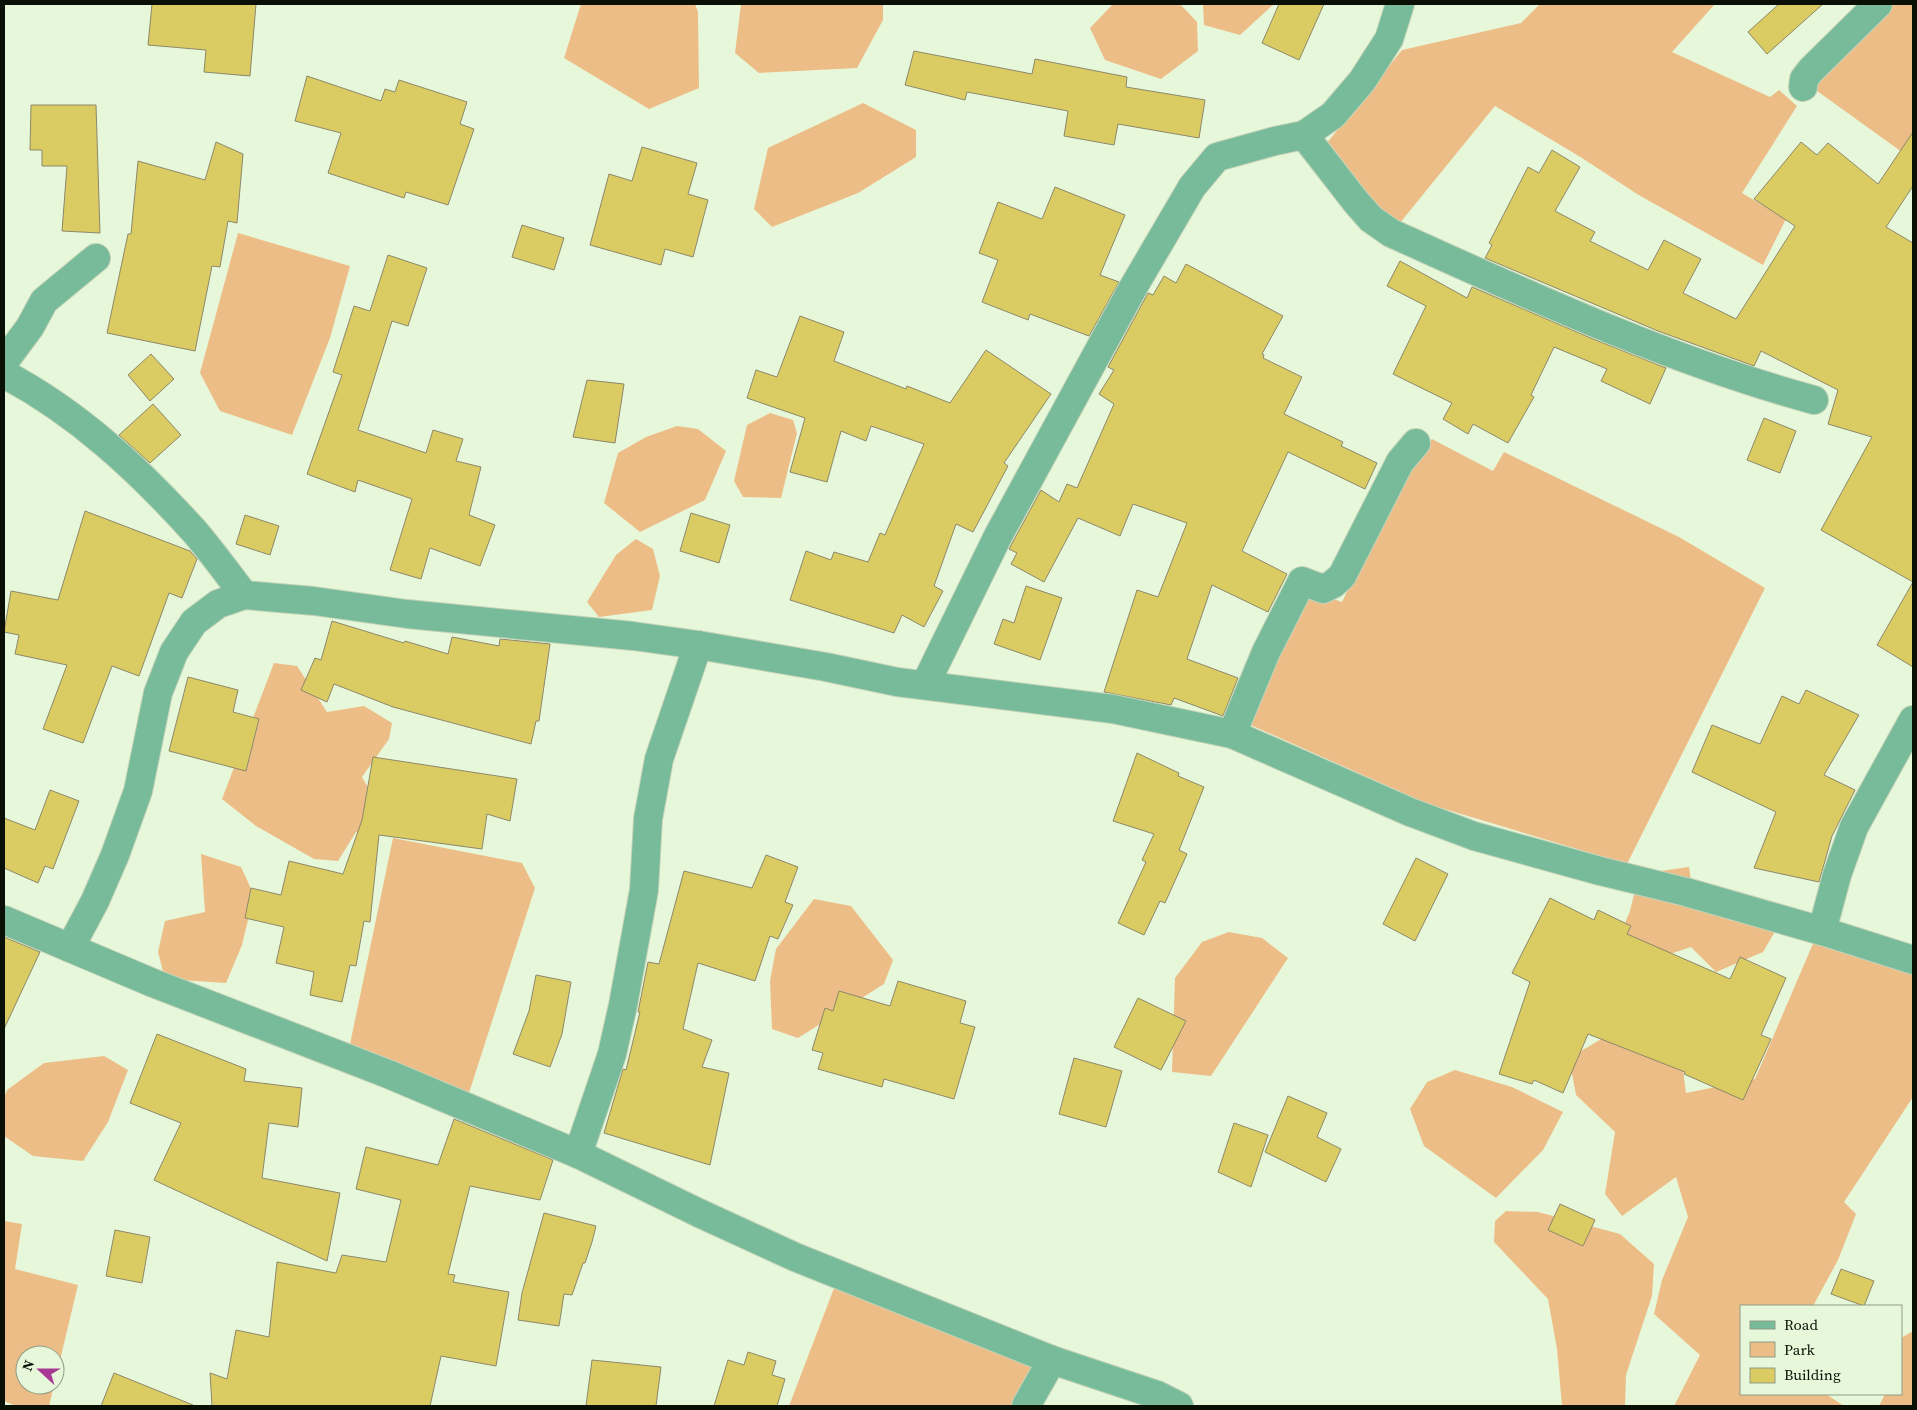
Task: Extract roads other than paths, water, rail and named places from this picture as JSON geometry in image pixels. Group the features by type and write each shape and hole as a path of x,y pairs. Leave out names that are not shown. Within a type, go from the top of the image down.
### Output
{"street":[{"path":"925,685 1006,519 1134,286 1192,187 1217,158 1275,141 1304,135 1333,115 1362,81 1389,39 1400,4"},
{"path":"1803,87 1804,79 1811,70 1878,4"},
{"path":"1304,135 1371,219 1391,233 1546,303 1661,350 1814,400"},
{"path":"4,362 30,327 44,301 96,258"},
{"path":"4,374 62,409 118,453 196,533 244,595"},
{"path":"1232,734 1266,652 1302,581 1323,588 1334,584 1342,576 1400,462 1416,443"},
{"path":"70,948 95,901 115,855 138,791 158,693 174,652 194,622 218,604 244,595 314,601 407,614 633,636 698,645 826,667 897,682 1113,710 1232,734 1410,812 1474,836 1600,871 1686,892 1822,931 1913,960"},
{"path":"578,1154 612,1054 623,1005 644,890 648,819 659,759 698,645"},
{"path":"1822,931 1837,875 1854,827 1913,720"},
{"path":"4,920 153,983 388,1074 578,1154 699,1213 796,1257 1052,1360 1157,1396 1179,1406"},
{"path":"1026,1406 1052,1360"}]}
